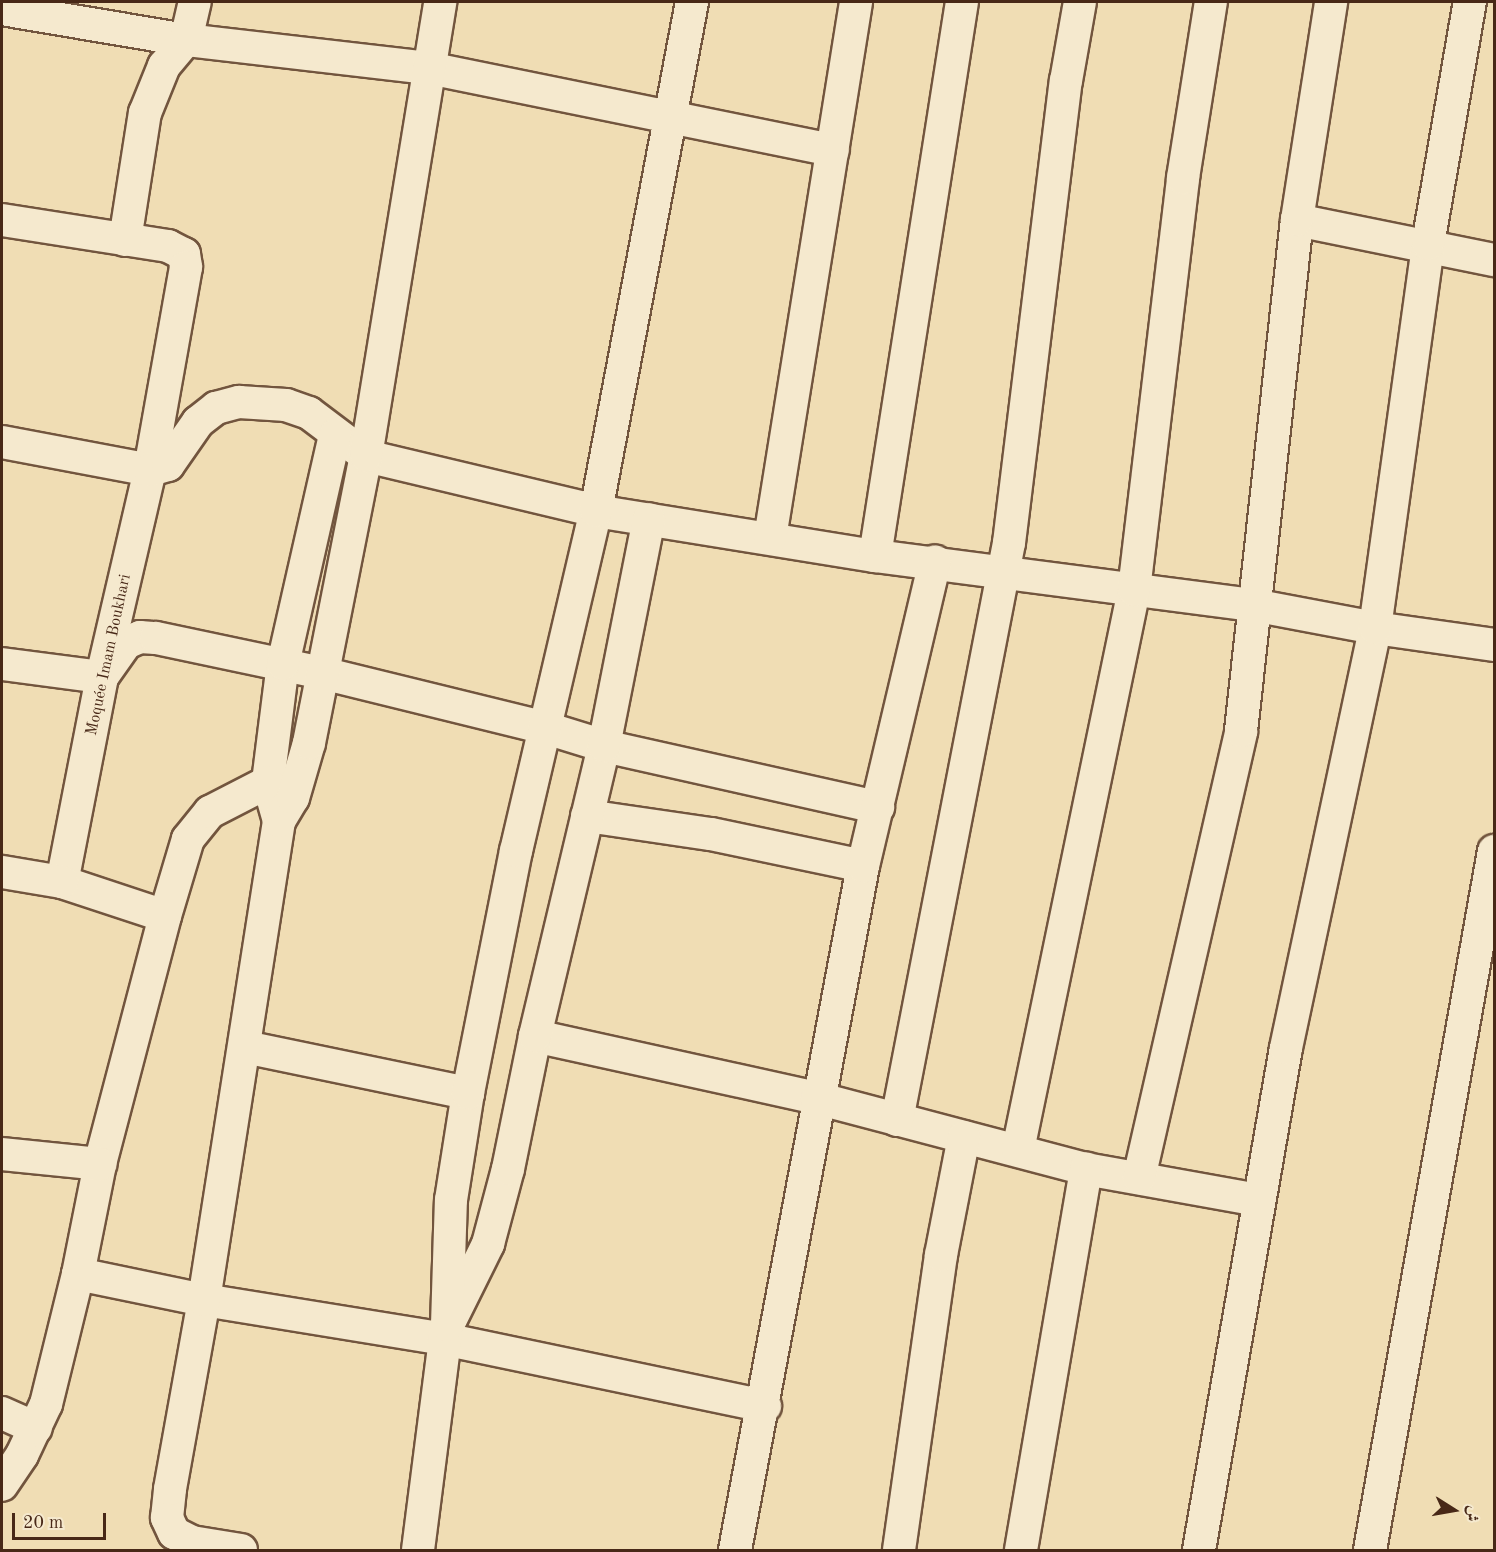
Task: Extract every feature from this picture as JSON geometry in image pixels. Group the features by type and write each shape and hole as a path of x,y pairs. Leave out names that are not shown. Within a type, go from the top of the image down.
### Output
{"street":[{"path":"125,240 146,113 164,66 186,40 195,2"},
{"path":"241,1551 192,1542 174,1533 167,1518 245,1047 279,821 299,779 366,456 440,2"},
{"path":"418,1551 446,1332 451,1200 468,1093 490,975 596,511 692,2"},
{"path":"771,538 856,2"},
{"path":"875,556 962,2"},
{"path":"897,1120 1003,572 1066,81 1080,2"},
{"path":"1017,1150 1134,590 1183,178 1211,2"},
{"path":"1138,1178 1241,731 1297,220 1331,2"},
{"path":"1198,1551 1286,1048 1375,628 1428,244 1470,2"},
{"path":"2,9 56,8 186,40 429,68 672,114 833,150"},
{"name":"Moquée Imam Boukhari","path":"2,220 179,249 186,258 150,470 102,677 62,882"},
{"path":"1297,220 1428,244 1494,260"},
{"path":"2,441 150,470 168,465 198,422 216,408 239,402 286,405 309,413 335,435 366,456 596,511 875,556 935,561 1253,605 1375,628 1494,645"},
{"path":"279,821 268,782 283,664 335,435"},
{"path":"446,1332 488,1244 604,746 649,519"},
{"path":"735,1551 765,1407 818,1098 863,866 935,561"},
{"path":"2,664 102,677 126,643 140,638 283,664 546,728 604,746 878,807"},
{"path":"2,1485 36,1428 46,1404 78,1274 100,1164 165,916 189,839 210,812 268,782"},
{"path":"587,816 711,834 863,866"},
{"path":"1370,1551 1494,851"},
{"path":"2,872 62,882 165,916"},
{"path":"535,1036 818,1098 1086,1169 1259,1200"},
{"path":"245,1047 468,1093"},
{"path":"899,1551 941,1255 964,1137"},
{"path":"2,1154 100,1164"},
{"path":"1021,1551 1086,1169"},
{"path":"78,1274 204,1300 446,1332 765,1407"},
{"path":"2,1413 36,1428"}]}
